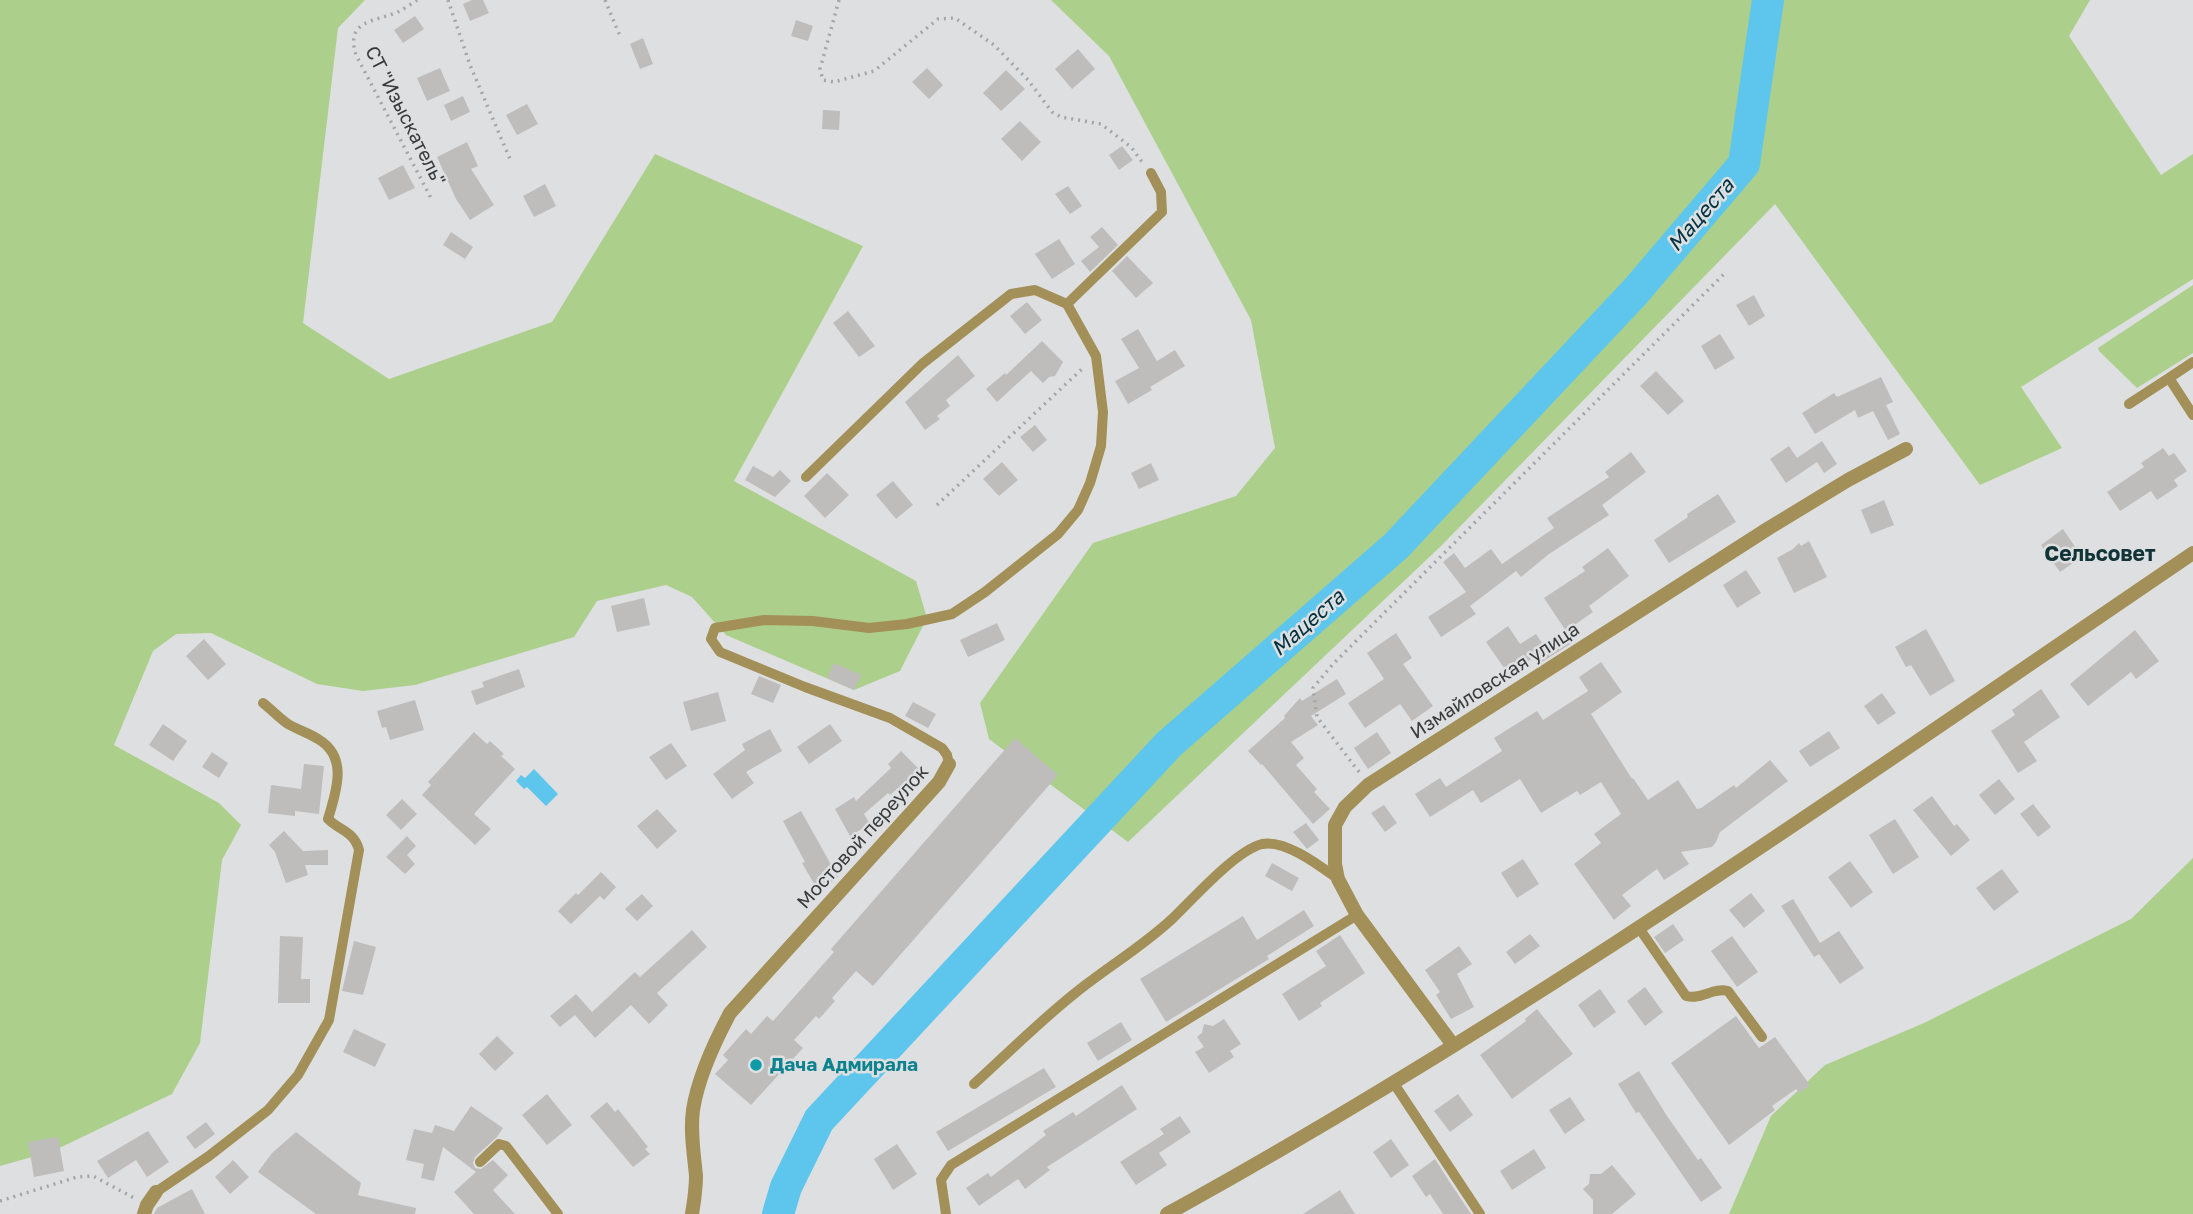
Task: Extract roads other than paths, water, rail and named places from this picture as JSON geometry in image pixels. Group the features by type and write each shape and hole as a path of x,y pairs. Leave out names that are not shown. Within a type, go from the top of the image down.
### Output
{"street":[{"name":"Измайловская улица","path":"1453,1045 1357,915 1338,879 1335,864 1335,825 1345,807 1368,785 1769,528 1906,449"},
{"path":"1167,1214 1258,1164 1554,984 2193,553"},
{"name":"Мостовой переулок","path":"692,1214 696,1179 692,1138 694,1109 705,1068 730,1013 939,782 949,764"},
{"path":"146,1209 156,1192"}],"lane":[{"path":"806,477 922,365 1011,294 1035,290 1068,304 1163,212 1161,192 1151,173"},
{"name":"Мостовой переулок","path":"949,764 942,748 890,718 720,652 711,639 715,628 764,620 813,621 869,628 907,624 952,614 985,593 1058,534 1078,510 1090,483 1101,446 1103,412 1096,356 1068,304"},
{"path":"2129,404 2193,362"},
{"path":"2169,378 2193,415"},
{"path":"156,1192 209,1156 268,1110 298,1075 329,1020 359,850 349,831 328,819 339,785 337,763 332,750 321,740 288,724 263,702"},
{"path":"974,1084 1073,995 1146,941 1201,890 1251,850 1261,845 1278,843 1338,879"},
{"path":"946,1214 941,1180 951,1165 1357,915"},
{"path":"1639,928 1686,996 1695,998 1719,989 1728,991 1762,1038"},
{"path":"1393,1082 1480,1214"},
{"path":"480,1162 499,1144 506,1146 556,1214"}],"water":[{"path":"534,769 558,794 546,806 527,787 524,789 516,781 521,775 525,778"}],"waterway":[{"name":"Мацеста","path":"778,1214 786,1187 819,1120 1169,744 1396,546 1635,292 1744,164 1768,0"}],"place":[{"name":"Дача Адмирала","path":"756,1065"}],"district":[{"name":"Сельсовет","path":"2100,554"}]}
